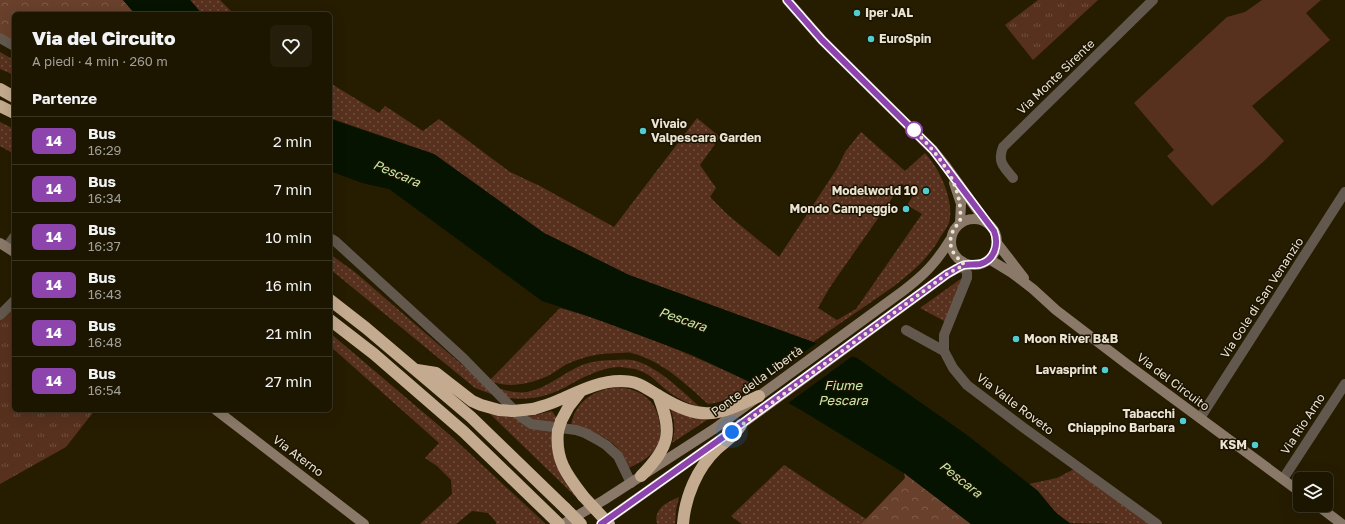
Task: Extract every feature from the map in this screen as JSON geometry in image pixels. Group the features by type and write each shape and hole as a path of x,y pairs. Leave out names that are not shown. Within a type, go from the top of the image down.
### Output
{"highway":[{"path":"0,89 12,96"},
{"path":"0,106 12,112"},
{"path":"332,302 417,370 471,417 581,524"},
{"path":"332,322 374,354 464,432 555,520"},
{"path":"417,370 436,373 472,401 499,410 513,411 533,409 601,384 619,381 645,386 658,395 684,408 691,411 704,413 714,414 726,411 759,396"},
{"path":"580,391 569,406 560,426 557,441 558,451 561,463 569,478 582,496 610,524"},
{"path":"642,476 663,449 667,436 668,426 658,395"},
{"path":"683,524 685,507 695,479 723,440 734,435 741,425"}],"main road":[{"path":"741,425 947,274 965,264 979,264 989,259 996,249 997,243 994,231 945,165 921,137 822,40 787,0"},
{"path":"945,165 959,196 961,204 960,222"},
{"path":"965,264 953,251 950,240 953,231 960,222 966,219 980,219 986,222"},
{"name":"Ponte della Libertà","path":"563,524 604,500 714,429 903,291 932,267 950,240"},
{"name":"Via del Circuito","path":"997,243 1033,289"},
{"name":"Via del Circuito","path":"989,259 1033,289 1056,310 1293,487"},
{"name":"Via Aterno","path":"219,412 357,521 364,524"},
{"path":"601,524 723,440"},
{"path":"1326,512 1342,524"}],"street":[{"name":"Via Monte Sirente","path":"1013,178 1002,164 999,156 1003,147 1153,0"},
{"path":"0,38 12,45"},
{"name":"Via Gole di San Venanzio","path":"1200,418 1345,192"},
{"path":"332,239 463,358 521,417 531,424 576,430 598,440 618,456 631,483"},
{"path":"906,330 944,351 944,335 967,278 965,264"},
{"path":"0,315 12,303"},
{"name":"Via Valle Roveto","path":"944,351 953,368 967,385 1157,524"},
{"name":"Via Rio Arno","path":"1283,479 1345,384"}],"green space":[{"path":"0,0 123,0 133,12 12,12 12,40 0,33"},
{"path":"190,0 220,0 232,12 200,12"},
{"path":"1038,0 1098,0 1033,60 1005,25"},
{"path":"1262,0 1321,0 1306,13 1330,40 1252,106 1284,141 1263,162 1212,206 1167,156 1174,150 1134,103 1227,17 1245,12"},
{"path":"0,52 12,59 12,74 0,69"},
{"path":"332,84 379,113 385,106 423,131 439,119 510,172 540,186 614,227 697,118 720,137 700,165 716,188 710,197 728,215 779,257 838,167 845,152 861,132 905,171 925,153 936,167 948,195 950,204 949,223 934,248 906,277 813,342 629,275 544,233 434,154 332,119","holes":["902,184 915,193 907,205 922,214 856,309 837,320 818,308 830,287"]},
{"path":"0,122 12,128 12,153 0,146"},
{"path":"332,255 356,273 483,383 499,389 527,392 549,384 582,365 622,359 636,361 650,367 672,383 700,407 673,395 642,371 620,367 613,367 599,371 554,392 532,398 510,398 487,393 475,388 332,271"},
{"path":"962,278 946,322 920,308"},
{"path":"12,305 12,412 93,412 66,447 0,484 0,317"},
{"path":"560,308 660,342 756,385 727,399 708,404 682,381 663,367 632,353 600,354 580,359 567,364 546,377 524,384 509,385 496,383 490,380"},
{"path":"332,335 450,435 546,524 496,524 488,513 472,511 456,524 420,524 452,494 451,480 437,466 425,458 439,443 332,348"},
{"path":"618,387 635,391 648,398 656,410 659,418 660,440 658,445 650,455 627,469 623,456 606,438 571,425 573,416 577,409 587,398 609,388"},
{"path":"669,406 710,418 672,443 674,424 673,415"},
{"path":"552,411 558,420 556,430 578,499 489,413 527,417"},
{"path":"784,465 866,519 861,524 742,524 731,516"},
{"path":"1076,468 1153,524 1069,523 1063,519 1029,484 1057,478"},
{"path":"904,473 971,524 861,524 905,478"},
{"path":"679,497 675,524 657,524 656,519 659,510 670,501"}],"water":[{"path":"123,0 190,0 200,12 133,12"},
{"name":"Fiume Pescara","path":"332,120 434,154 544,233 629,275 857,358 967,435 1038,491 1055,512 1071,524 971,524 904,473 801,410 756,385 693,355 585,315 542,301 389,189 362,183 332,172"}],"pier":[{"path":"818,342 854,355 787,404 756,387"}],"bus line":[{"name":"14","path":"601,524 947,274 964,265 974,265 984,262 989,259 996,249 996,236 991,226 986,222 933,150 822,40 787,0"}],"place":[{"name":"Iper JAL","path":"857,13"},
{"name":"EuroSpin","path":"871,39"},
{"name":"Vivaio Valpescara Garden","path":"643,131"},
{"name":"Modelworld 10","path":"926,191"},
{"name":"Mondo Campeggio","path":"906,209"},
{"name":"Moon River B&B","path":"1016,339"},
{"name":"Lavasprint","path":"1105,370"},
{"name":"Tabacchi Chiappino Barbara","path":"1183,421"},
{"name":"KSM","path":"1255,445"}],"route":[{"path":"732,432 915,297 947,274 964,265 953,251 950,240 953,231 960,222 961,204 959,196 945,165 913,129 914,130"}],"water label":[{"name":"Pescara","path":"397,173"},
{"name":"Pescara","path":"683,319"},
{"name":"Pescara","path":"961,479"}]}
